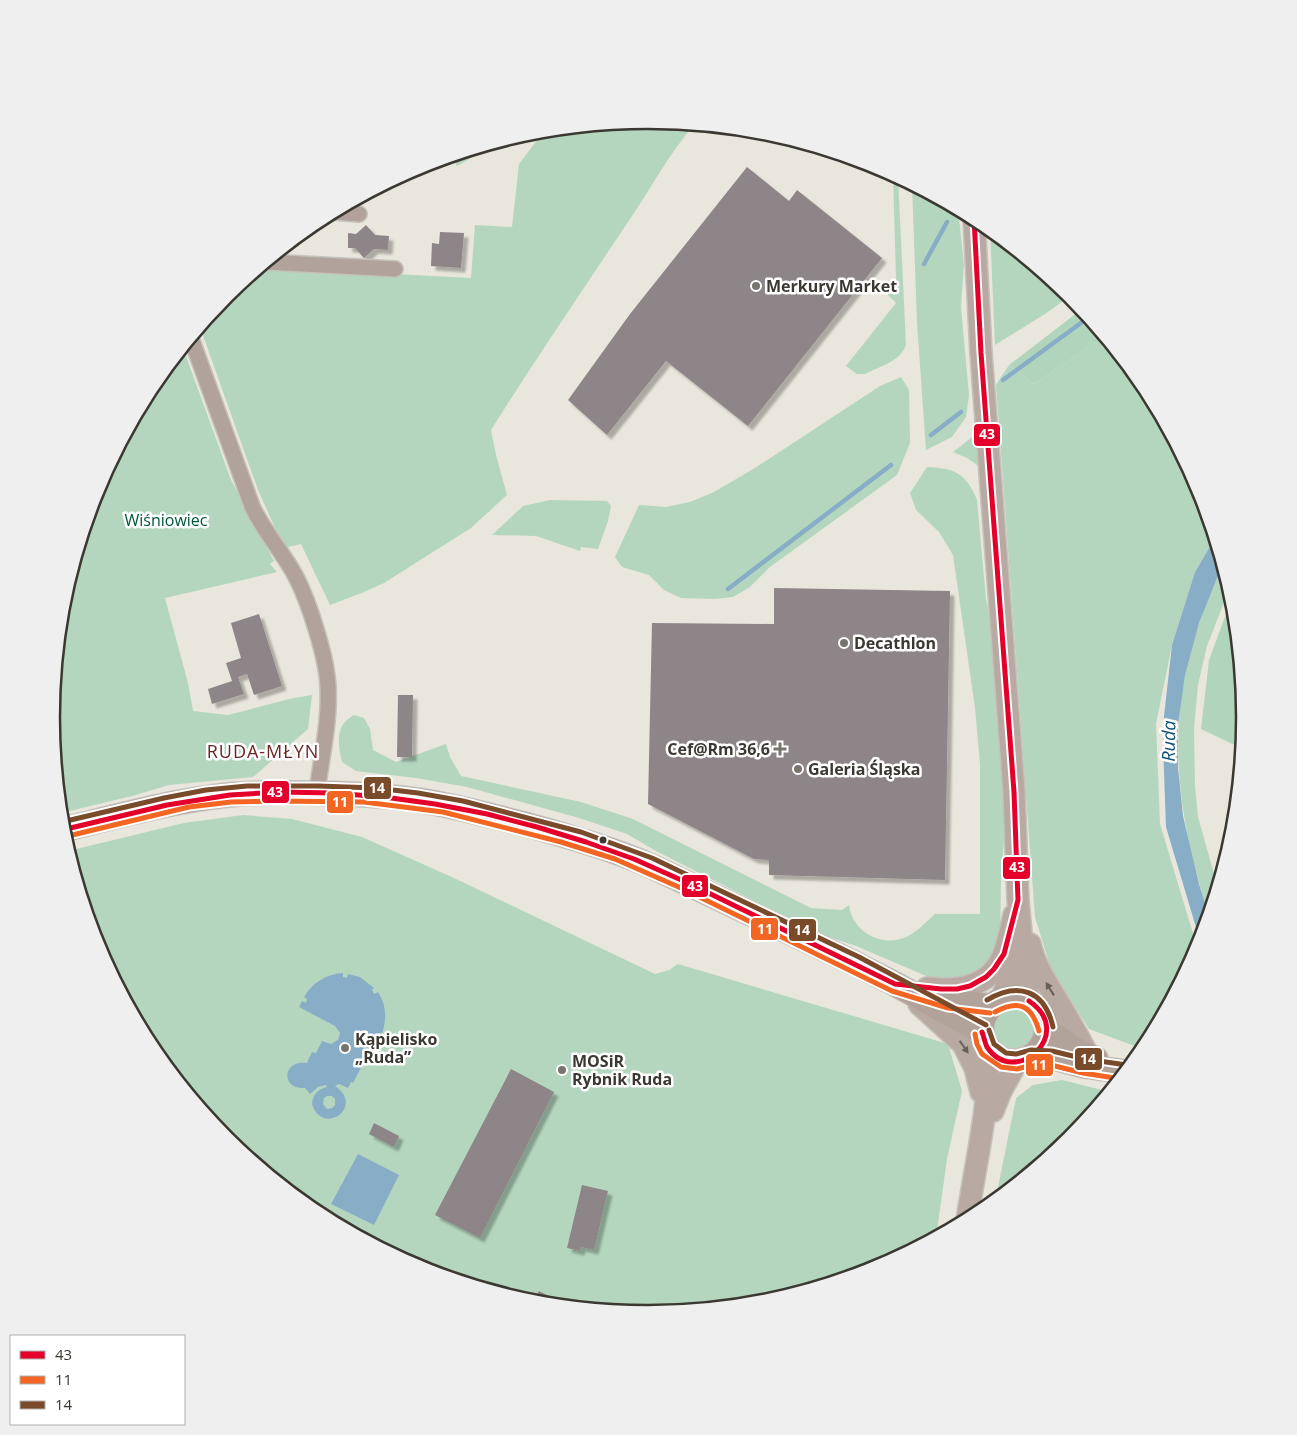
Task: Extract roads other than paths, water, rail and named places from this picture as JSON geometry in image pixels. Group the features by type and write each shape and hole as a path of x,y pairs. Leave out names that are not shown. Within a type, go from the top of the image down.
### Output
{"main road":[{"path":"975,228 981,353 1013,782 1018,900 1024,977 1029,1001"},
{"path":"70,828 188,800 230,795 317,793 381,796 444,805 554,832 618,852 684,881 896,984 985,1041 1003,1060 1058,1059 1084,1066 1119,1071"},
{"path":"896,984 957,989 970,986 986,977 1004,954 1018,900"},
{"path":"969,1211 989,1078 985,1041 985,1015 997,1003 1008,975 1018,900"},
{"path":"1018,900 1033,957 1088,1055"},
{"path":"896,984 950,1001 997,1003 1013,997 1029,1001 1042,1014 1046,1029 1042,1046 1024,1060 1000,1091 981,1139"},
{"path":"896,984 963,1044 975,1068 984,1107"},
{"path":"1046,1029 1088,1055 1120,1070"}],"street":[{"path":"346,213 359,214"},
{"path":"276,263 395,269"},
{"path":"193,345 252,506 259,521 300,585 323,656 328,681 328,698 317,793"}],"water":[{"name":"Ruda","path":"1211,545 1219,573 1199,623 1185,675 1178,725 1178,768 1183,816 1206,907 1197,930 1166,827 1163,744 1164,716 1172,645 1195,572"},
{"name":"Kąpielisko „Ruda”","path":"343,973 343,977 347,978 348,974 360,977 374,988 372,990 374,994 378,992 381,997 385,1019 381,1036 376,1034 376,1039 353,1083 351,1082 348,1088 339,1084 335,1086 343,1094 346,1102 344,1110 332,1118 324,1118 317,1114 312,1104 316,1093 327,1087 326,1085 318,1087 310,1094 305,1088 291,1084 287,1075 293,1066 299,1063 307,1063 312,1052 316,1053 322,1041 331,1044 338,1040 340,1033 335,1026 299,1007 302,1001 306,1003 307,999 304,997 315,984 325,977","holes":["332,1096 335,1099 335,1105 327,1109 323,1104 324,1098"]},
{"path":"358,1154 399,1175 374,1225 331,1204"}],"waterway":[{"path":"924,264 947,222"},
{"path":"1003,380 1084,321"},
{"path":"931,435 961,412"},
{"path":"728,589 891,465"}],"place":[{"name":"Merkury Market","path":"756,286"},
{"name":"Decathlon","path":"844,643"},
{"name":"Cef@Rm 36,6","path":"780,749"},
{"name":"Galeria Śląska","path":"798,769"},
{"name":"Kąpielisko „Ruda”","path":"345,1048"},
{"name":"MOSiR Rybnik Ruda","path":"562,1070"}],"district":[{"name":"RUDA-MŁYN","path":"263,752"}],"park label":[{"name":"Wiśniowiec","path":"166,520"}]}
